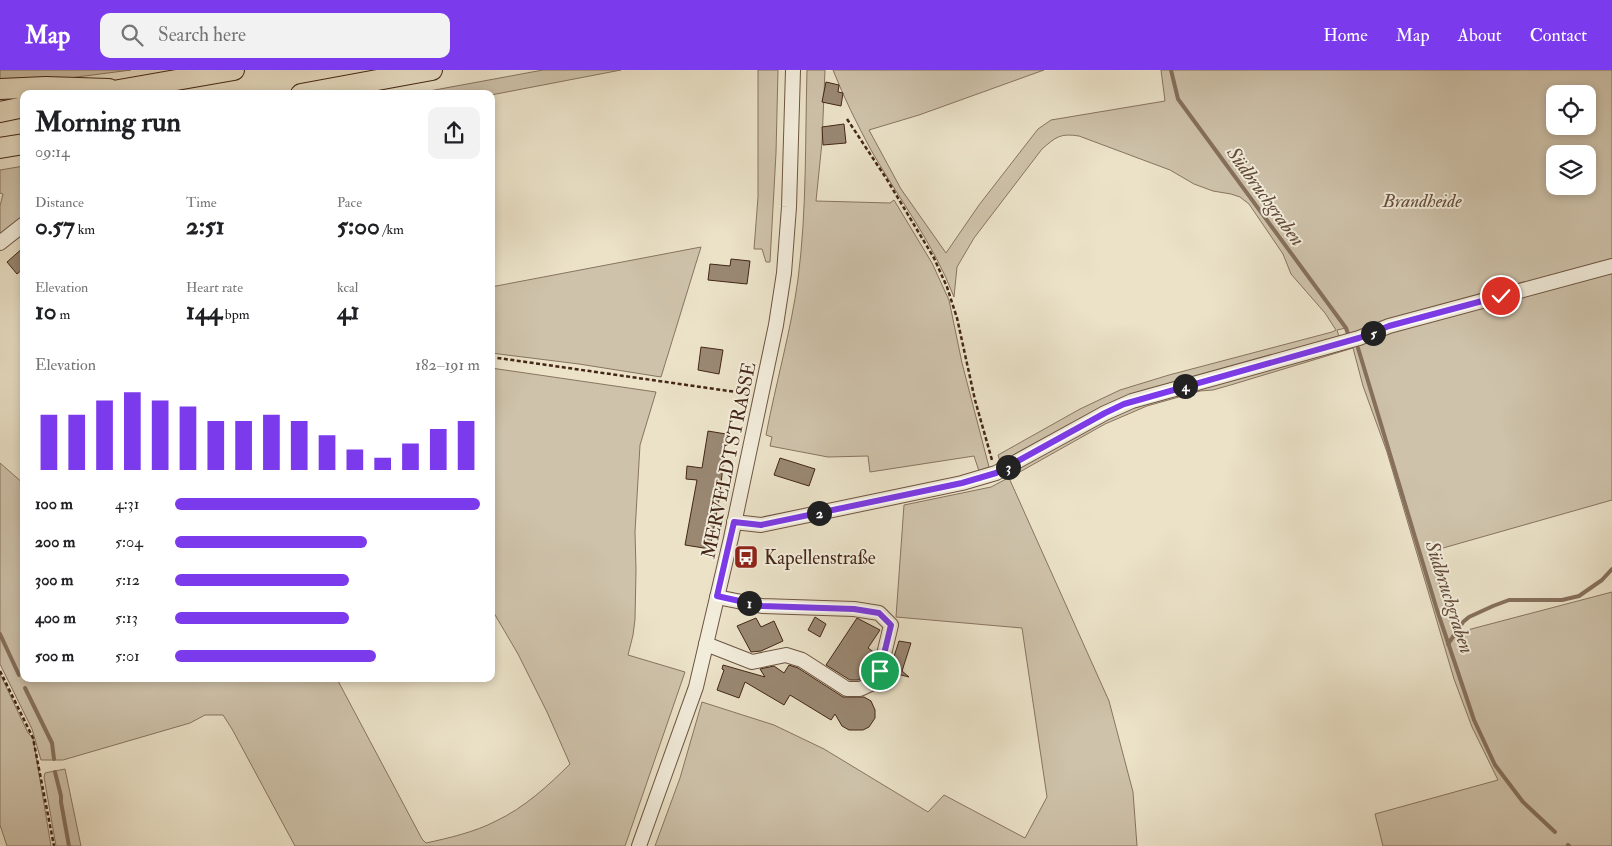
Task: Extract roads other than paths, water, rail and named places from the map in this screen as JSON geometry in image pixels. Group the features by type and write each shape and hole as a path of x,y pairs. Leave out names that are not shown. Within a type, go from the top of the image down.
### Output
{"highway":[{"path":"0,89 46,87 118,90 234,70"},
{"path":"323,90 432,70"},
{"path":"0,112 20,108"},
{"path":"0,148 20,145"}],"street":[{"name":"MERVELDTSTRASSE","path":"639,846 696,686 734,522 776,325 784,273 789,207 793,75"},
{"path":"0,243 20,227"},
{"path":"734,522 761,525 962,483 996,473 1105,413 1132,401 1350,340 1389,326 1612,266"},
{"path":"706,644 752,662 786,655 802,660 847,689 860,689 873,683 880,671 891,625 879,613 854,609 762,606 717,596"}],"waterway":[{"name":"Südbruchgraben","path":"1171,70 1178,99 1346,328 1348,334"},
{"name":"Südbruchgraben","path":"1358,348 1437,610 1474,720 1495,765 1523,802 1555,832"},
{"path":"1448,644 1463,622 1469,617 1493,606 1509,600 1562,600 1579,596 1602,580 1612,569"},
{"path":"0,634 19,675"},
{"path":"25,688 52,743 54,759"},
{"path":"55,772 69,846"}],"place":[{"name":"Kapellenstraße","path":"746,557"}],"park label":[{"name":"Brandheide","path":"1422,200"}]}
